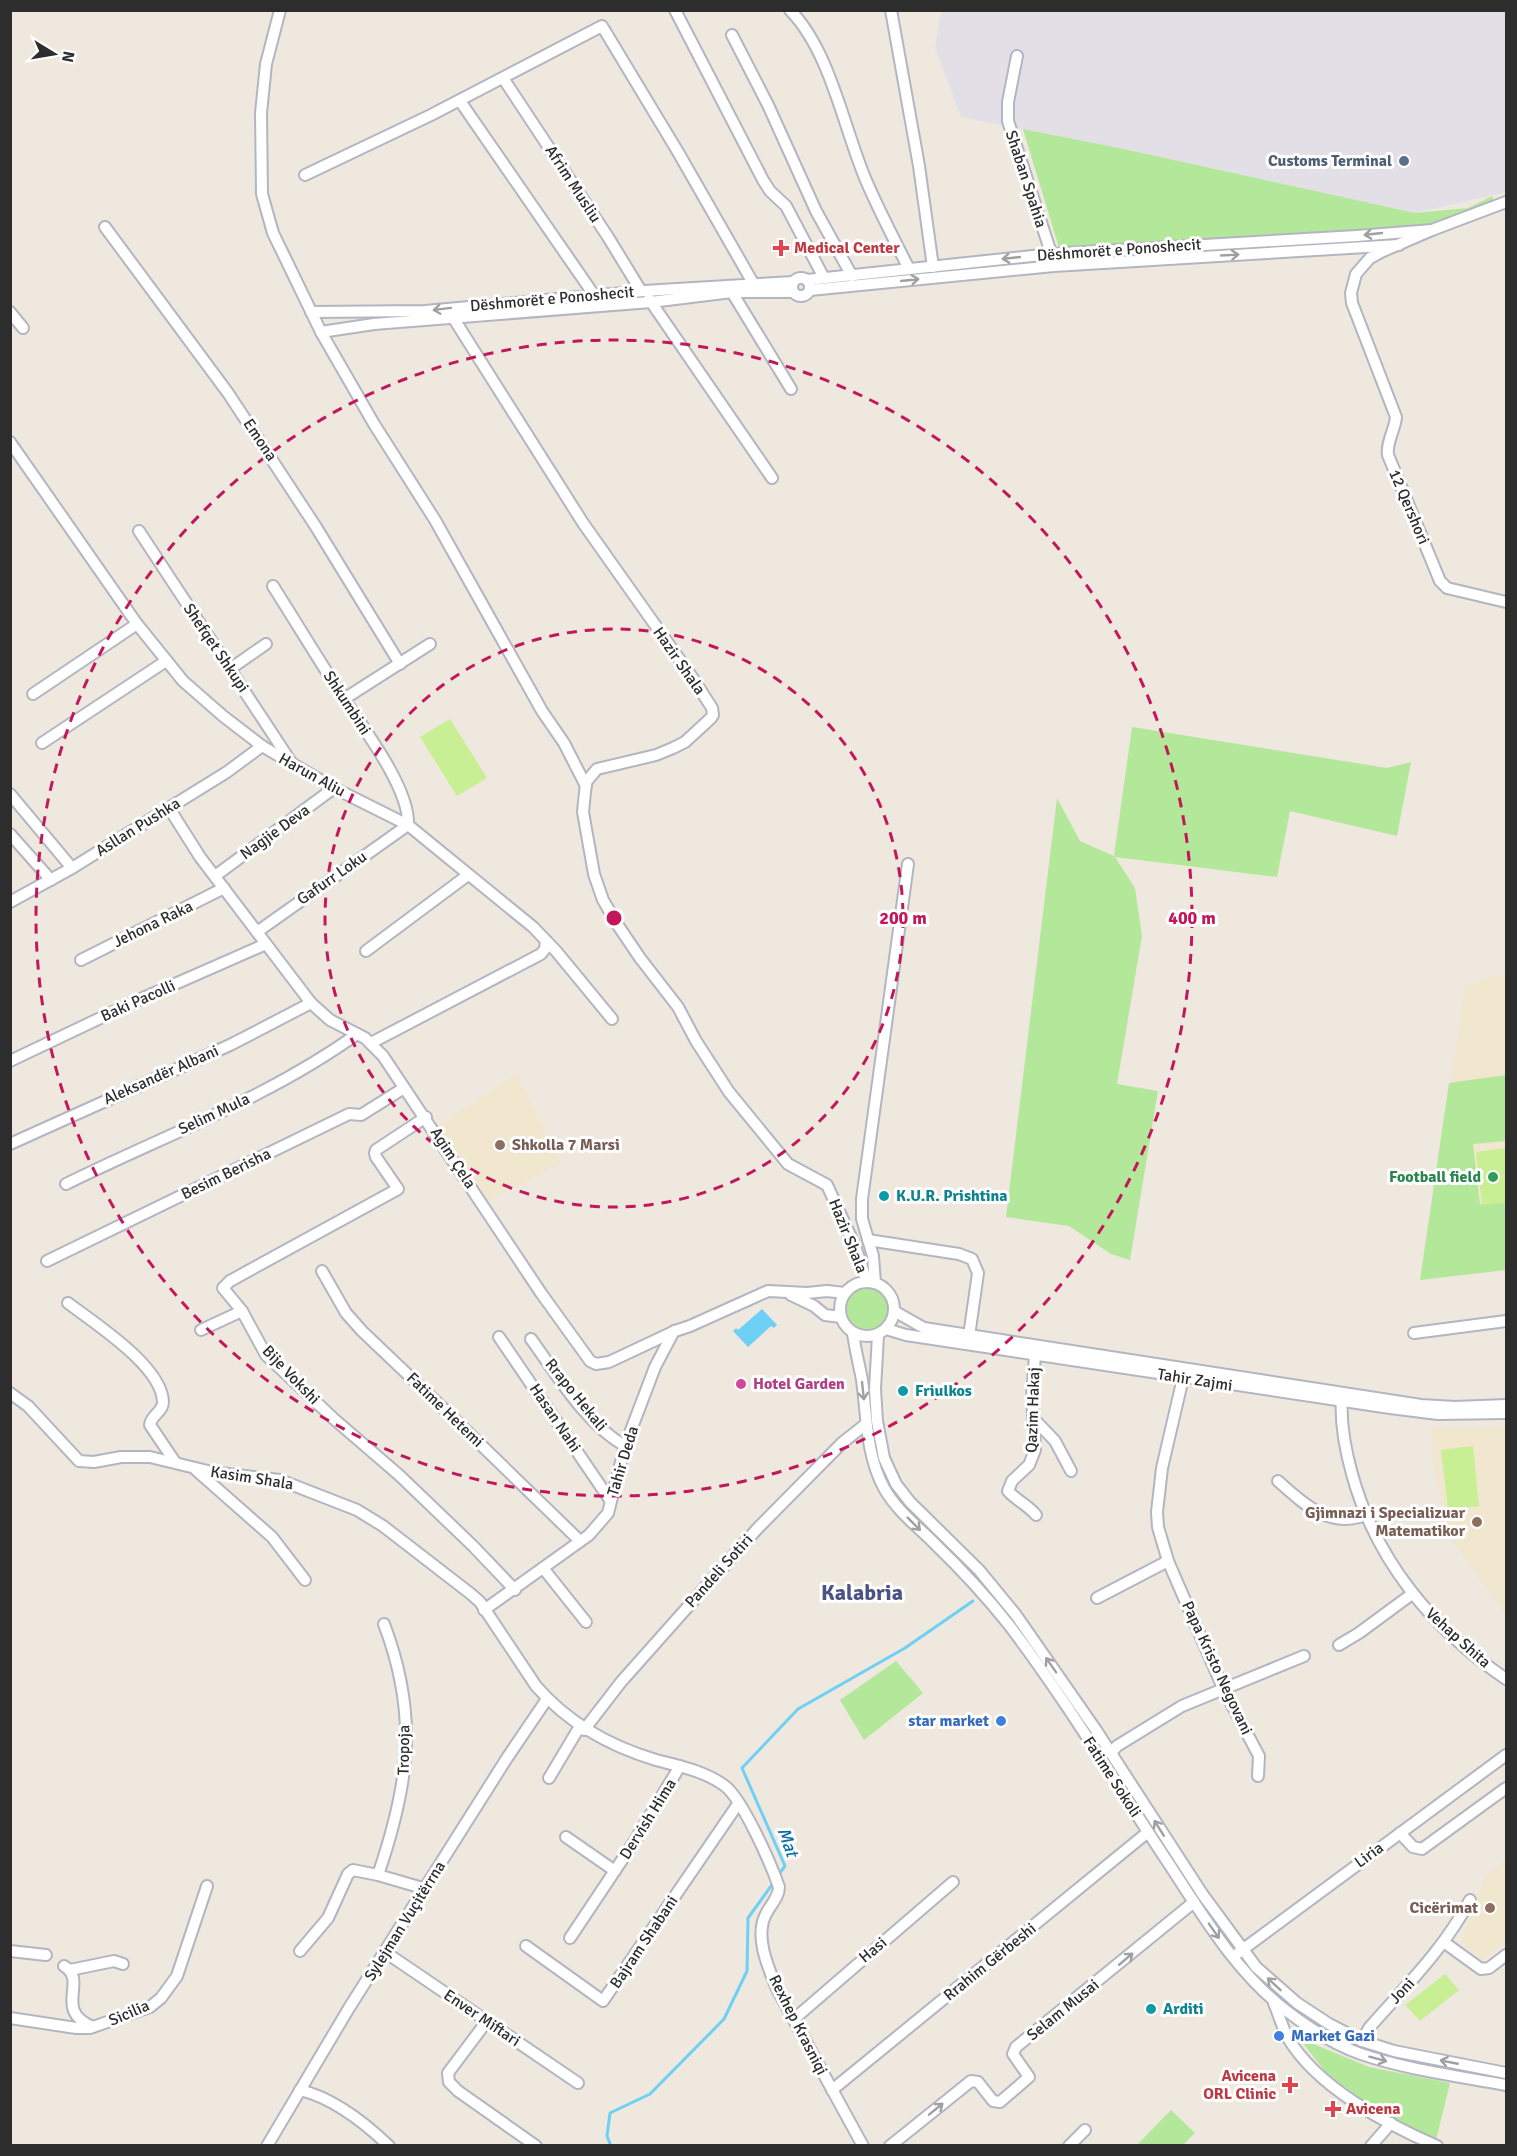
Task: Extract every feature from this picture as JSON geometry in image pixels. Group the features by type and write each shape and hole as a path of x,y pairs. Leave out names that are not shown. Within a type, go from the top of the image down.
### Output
{"street":[{"path":"280,10 265,74 261,113 262,194 273,233 321,332 374,424 435,520 542,711 564,743 585,786"},
{"path":"675,10 763,180 770,191 786,206 824,278"},
{"path":"790,10 804,26 821,58 865,177 909,269"},
{"path":"891,10 917,156 933,267"},
{"path":"305,175 460,100 603,26 753,283"},
{"path":"732,35 768,105 816,211 852,276"},
{"name":"Shaban Spahia","path":"1017,56 1008,102 1008,122 1054,266"},
{"name":"Afrim Musliu","path":"503,78 642,291 772,478"},
{"path":"460,100 595,301"},
{"name":"Dëshmorët e Ponoshecit","path":"809,285 1054,266 1397,246 1506,202"},
{"name":"Emona","path":"105,227 228,393 316,526 400,664"},
{"name":"Dëshmorët e Ponoshecit","path":"809,285 824,278 1052,254 1432,230"},
{"name":"12 Qershori","path":"1397,246 1370,258 1362,265 1356,274 1351,293 1355,313 1396,417 1394,432 1387,450 1388,455 1443,586 1506,602"},
{"name":"Dëshmorët e Ponoshecit","path":"802,277 809,285 807,294 797,296 793,287 797,278 802,277"},
{"name":"Dëshmorët e Ponoshecit","path":"729,289 753,283 793,287"},
{"name":"Dëshmorët e Ponoshecit","path":"310,312 454,319 595,301 642,291 687,293 793,287"},
{"path":"729,289 791,389"},
{"name":"Dëshmorët e Ponoshecit","path":"321,332 408,317 595,301 651,302 687,293"},
{"path":"10,312 22,328"},
{"name":"Hazir Shala","path":"454,319 583,523 712,708 711,718 685,742 656,755 597,769 586,782 583,812 591,863 603,900 639,958 678,1007 696,1041 729,1092 788,1164 827,1185 871,1282"},
{"name":"Harun Aliu","path":"10,442 137,624 166,661 201,698 262,746 334,788 408,825 533,927 612,1019"},
{"name":"Shefqet Shkupi","path":"139,531 293,765"},
{"name":"Shkumbini","path":"273,586 385,762 405,804 408,825"},
{"path":"33,694 137,624"},
{"path":"230,669 266,644"},
{"path":"344,699 430,644"},
{"path":"42,743 166,661"},
{"name":"Asllan Pushka","path":"10,902 72,868 169,808 262,746"},
{"name":"Nagjie Deva","path":"215,876 334,788"},
{"path":"10,794 72,868"},
{"name":"Agim Çela","path":"169,808 215,876 311,1003 330,1020 371,1043 383,1056 426,1117 541,1293 590,1361 596,1364 609,1362 766,1292 845,1293"},
{"name":"Gafurr Loku","path":"257,932 408,825"},
{"path":"10,834 51,880"},
{"path":"871,1282 873,1256 862,1219 862,1199 908,864"},
{"path":"366,951 468,876"},
{"name":"Jehona Raka","path":"81,960 224,888"},
{"path":"371,1043 541,954 545,949 546,941"},
{"name":"Baki Pacolli","path":"10,1060 124,1006 266,944"},
{"name":"Aleksandër Albani","path":"10,1144 230,1045 311,1003"},
{"name":"Selim Mula","path":"66,1184 284,1081 357,1034"},
{"name":"Besim Berisha","path":"47,1262 349,1114 361,1115 404,1088"},
{"name":"Bije Vokshi","path":"426,1117 376,1150 376,1157 398,1189 230,1281 223,1288 242,1311 266,1355 334,1419 399,1475 473,1546 514,1590"},
{"path":"868,1240 958,1254 972,1260 978,1273 969,1336"},
{"name":"Fatime Hetemi","path":"322,1271 346,1313 362,1331 580,1541"},
{"path":"871,1282 884,1287 889,1293 894,1311 882,1332 865,1337 853,1333 845,1326 840,1307 845,1293 854,1285 871,1282"},
{"path":"785,1293 814,1306 825,1315 841,1317"},
{"path":"68,1304 120,1343 155,1380 163,1404 150,1425 175,1462"},
{"path":"201,1330 242,1311"},
{"name":"Tahir Zajmi","path":"894,1311 924,1328 969,1336 1438,1414 1506,1413"},
{"path":"1414,1333 1506,1321"},
{"name":"Tahir Deda","path":"484,1610 580,1541 608,1513 625,1446 655,1367 675,1331"},
{"name":"Tahir Zajmi","path":"882,1332 1183,1378 1342,1398 1438,1406 1506,1405"},
{"name":"Fatime Sokoli","path":"882,1332 875,1389 877,1421 884,1458 896,1485 1005,1600 1111,1753 1185,1867 1237,1953 1281,1991 1338,2029 1362,2041 1394,2051 1506,2073"},
{"name":"Fatime Sokoli","path":"853,1333 874,1463 879,1478 892,1500 966,1575 1007,1623 1062,1700 1194,1902 1273,2000 1332,2040 1359,2053 1506,2085"},
{"name":"Hasan Nahi","path":"499,1337 610,1500"},
{"name":"Rrapo Hekali","path":"531,1339 596,1423 625,1446"},
{"name":"Qazim Hakaj","path":"1035,1355 1032,1379 1035,1439 1033,1458 1012,1481 1008,1491 1016,1500 1028,1505 1036,1515"},
{"name":"Papa Kristo Negovani","path":"1183,1378 1162,1468 1158,1527 1168,1561 1223,1688 1259,1756 1258,1776"},
{"name":"Kasim Shala","path":"10,1393 28,1406 79,1461 94,1462 136,1455 195,1468 280,1480 357,1510 384,1526 471,1594 480,1602 484,1610"},
{"name":"Vehap Shita","path":"1342,1398 1345,1443 1357,1494 1365,1515 1392,1566 1412,1594 1438,1622 1467,1650 1506,1679"},
{"path":"1033,1418 1055,1441 1071,1471"},
{"name":"Pandeli Sotiri","path":"582,1728 770,1516 842,1443 866,1424"},
{"path":"195,1468 272,1537 305,1580"},
{"path":"1278,1481 1300,1500 1326,1516 1344,1520 1365,1515"},
{"path":"1097,1598 1168,1561"},
{"path":"543,1568 586,1622"},
{"name":"Vehap Shita","path":"1339,1645 1412,1594"},
{"name":"Rexhep Krasniqi","path":"484,1610 527,1674 547,1699 582,1728 627,1750 680,1766 719,1783 730,1791 776,1879 779,1893 764,1917 760,1934 770,1972 863,2145"},
{"name":"Tropoja","path":"378,1875 400,1802 406,1754 401,1677 384,1624"},
{"path":"1111,1753 1117,1746 1182,1706 1304,1656"},
{"name":"Sylejman Vuçitërrna","path":"267,2145 385,1952 547,1699"},
{"path":"549,1778 582,1728"},
{"name":"Liria","path":"1237,1953 1506,1755"},
{"name":"Dervish Hima","path":"570,1938 615,1871 680,1766"},
{"path":"1400,1833 1413,1847 1422,1848 1506,1788"},
{"name":"Bajram Shabani","path":"526,1946 603,2001 738,1804"},
{"name":"Rrahim Gërbeshi","path":"832,2090 1148,1832"},
{"name":"Dervish Hima","path":"566,1837 615,1871"},
{"path":"300,1951 328,1918 348,1874 353,1870 426,1889"},
{"name":"Hasi","path":"794,2019 953,1882"},
{"name":"Sicilia","path":"10,2018 76,2028 94,2027 150,2007 161,1998 177,1976 207,1886"},
{"name":"Joni","path":"1362,2041 1369,2028 1445,1943 1470,1900"},
{"name":"Selam Musai","path":"890,2145 971,2080 978,2082 993,2101 1000,2102 1029,2077 1013,2054 1017,2047 1194,1902"},
{"path":"1445,1943 1481,1969 1489,1968 1506,1955"},
{"path":"10,1951 46,1955"},
{"name":"Enver Miftari","path":"385,1952 578,2083"},
{"path":"94,2027 78,2019 75,2014 72,2007 73,1976 67,1968 114,1961 123,1964"},
{"path":"1273,2000 1288,2038 1326,2081 1391,2123 1432,2145"},
{"path":"487,2021 448,2073 449,2082 458,2091 536,2145"},
{"path":"1332,2040 1338,2029"},
{"path":"300,2090 326,2099 389,2145"},
{"path":"1371,2145 1391,2123"},
{"path":"1069,2145 1085,2130"}],"shaded area":[{"path":"941,11 1506,11 1506,192 1415,213 1124,149 961,117 935,48"},
{"path":"1506,974 1506,1266 1421,1277 1466,985"},
{"name":"Shkolla 7 Marsi","path":"517,1074 562,1163 487,1201 435,1128"},
{"name":"Gjimnazi i Specializuar Matematikor","path":"1506,1426 1506,1616 1454,1542 1435,1475 1431,1428"},
{"name":"Cicërimat","path":"1506,1860 1506,1940 1483,1960 1461,1941 1486,1875"}],"green space":[{"path":"1023,129 1415,213 1468,208 1492,196 1495,207 1394,247 1233,252 1173,247 1063,261"},
{"path":"450,719 487,778 457,796 420,737"},
{"path":"1132,727 1387,768 1411,762 1397,836 1290,811 1277,877 1115,857 1135,888 1142,936 1117,1084 1158,1091 1130,1260 1111,1254 1069,1226 1006,1217 1057,798 1080,841 1114,856"},
{"path":"1506,1075 1506,1141 1473,1144 1480,1204 1506,1202 1506,1270 1420,1280 1449,1083"},
{"name":"Football field","path":"1506,1148 1506,1203 1482,1205 1476,1152"},
{"path":"867,1287 882,1294 889,1309 882,1324 867,1331 852,1324 845,1309 852,1294"},
{"path":"1473,1446 1479,1506 1448,1509 1441,1450"},
{"path":"896,1661 923,1693 864,1740 840,1700"},
{"path":"1445,1974 1459,1990 1420,2021 1405,2005"},
{"path":"1299,2038 1369,2067 1450,2083 1435,2144 1370,2105 1327,2074"},
{"path":"1171,2110 1195,2133 1183,2145 1137,2145"}],"water":[{"path":"762,1309 777,1325 774,1328 771,1326 748,1347 733,1331 736,1328 738,1330"}],"waterway":[{"name":"Mat","path":"777,1877 785,1866 742,1768 798,1709 905,1648 973,1601"},
{"name":"Mat","path":"611,2146 607,2136 610,2113 650,2094 724,2019 747,1971 748,1918 774,1882"}],"place":[{"name":"Customs Terminal","path":"1404,161"},
{"name":"Medical Center","path":"781,248"},
{"name":"Shkolla 7 Marsi","path":"500,1145"},
{"name":"Football field","path":"1493,1177"},
{"name":"K.U.R. Prishtina","path":"884,1196"},
{"name":"Hotel Garden","path":"741,1384"},
{"name":"Friulkos","path":"903,1391"},
{"name":"Gjimnazi i Specializuar Matematikor","path":"1477,1522"},
{"name":"star market","path":"1001,1721"},
{"name":"Cicërimat","path":"1490,1908"},
{"name":"Arditi","path":"1151,2009"},
{"name":"Market Gazi","path":"1279,2036"},
{"name":"Avicena ORL Clinic","path":"1290,2085"},
{"name":"Avicena","path":"1333,2109"}],"district":[{"name":"Kalabria","path":"862,1592"}]}
